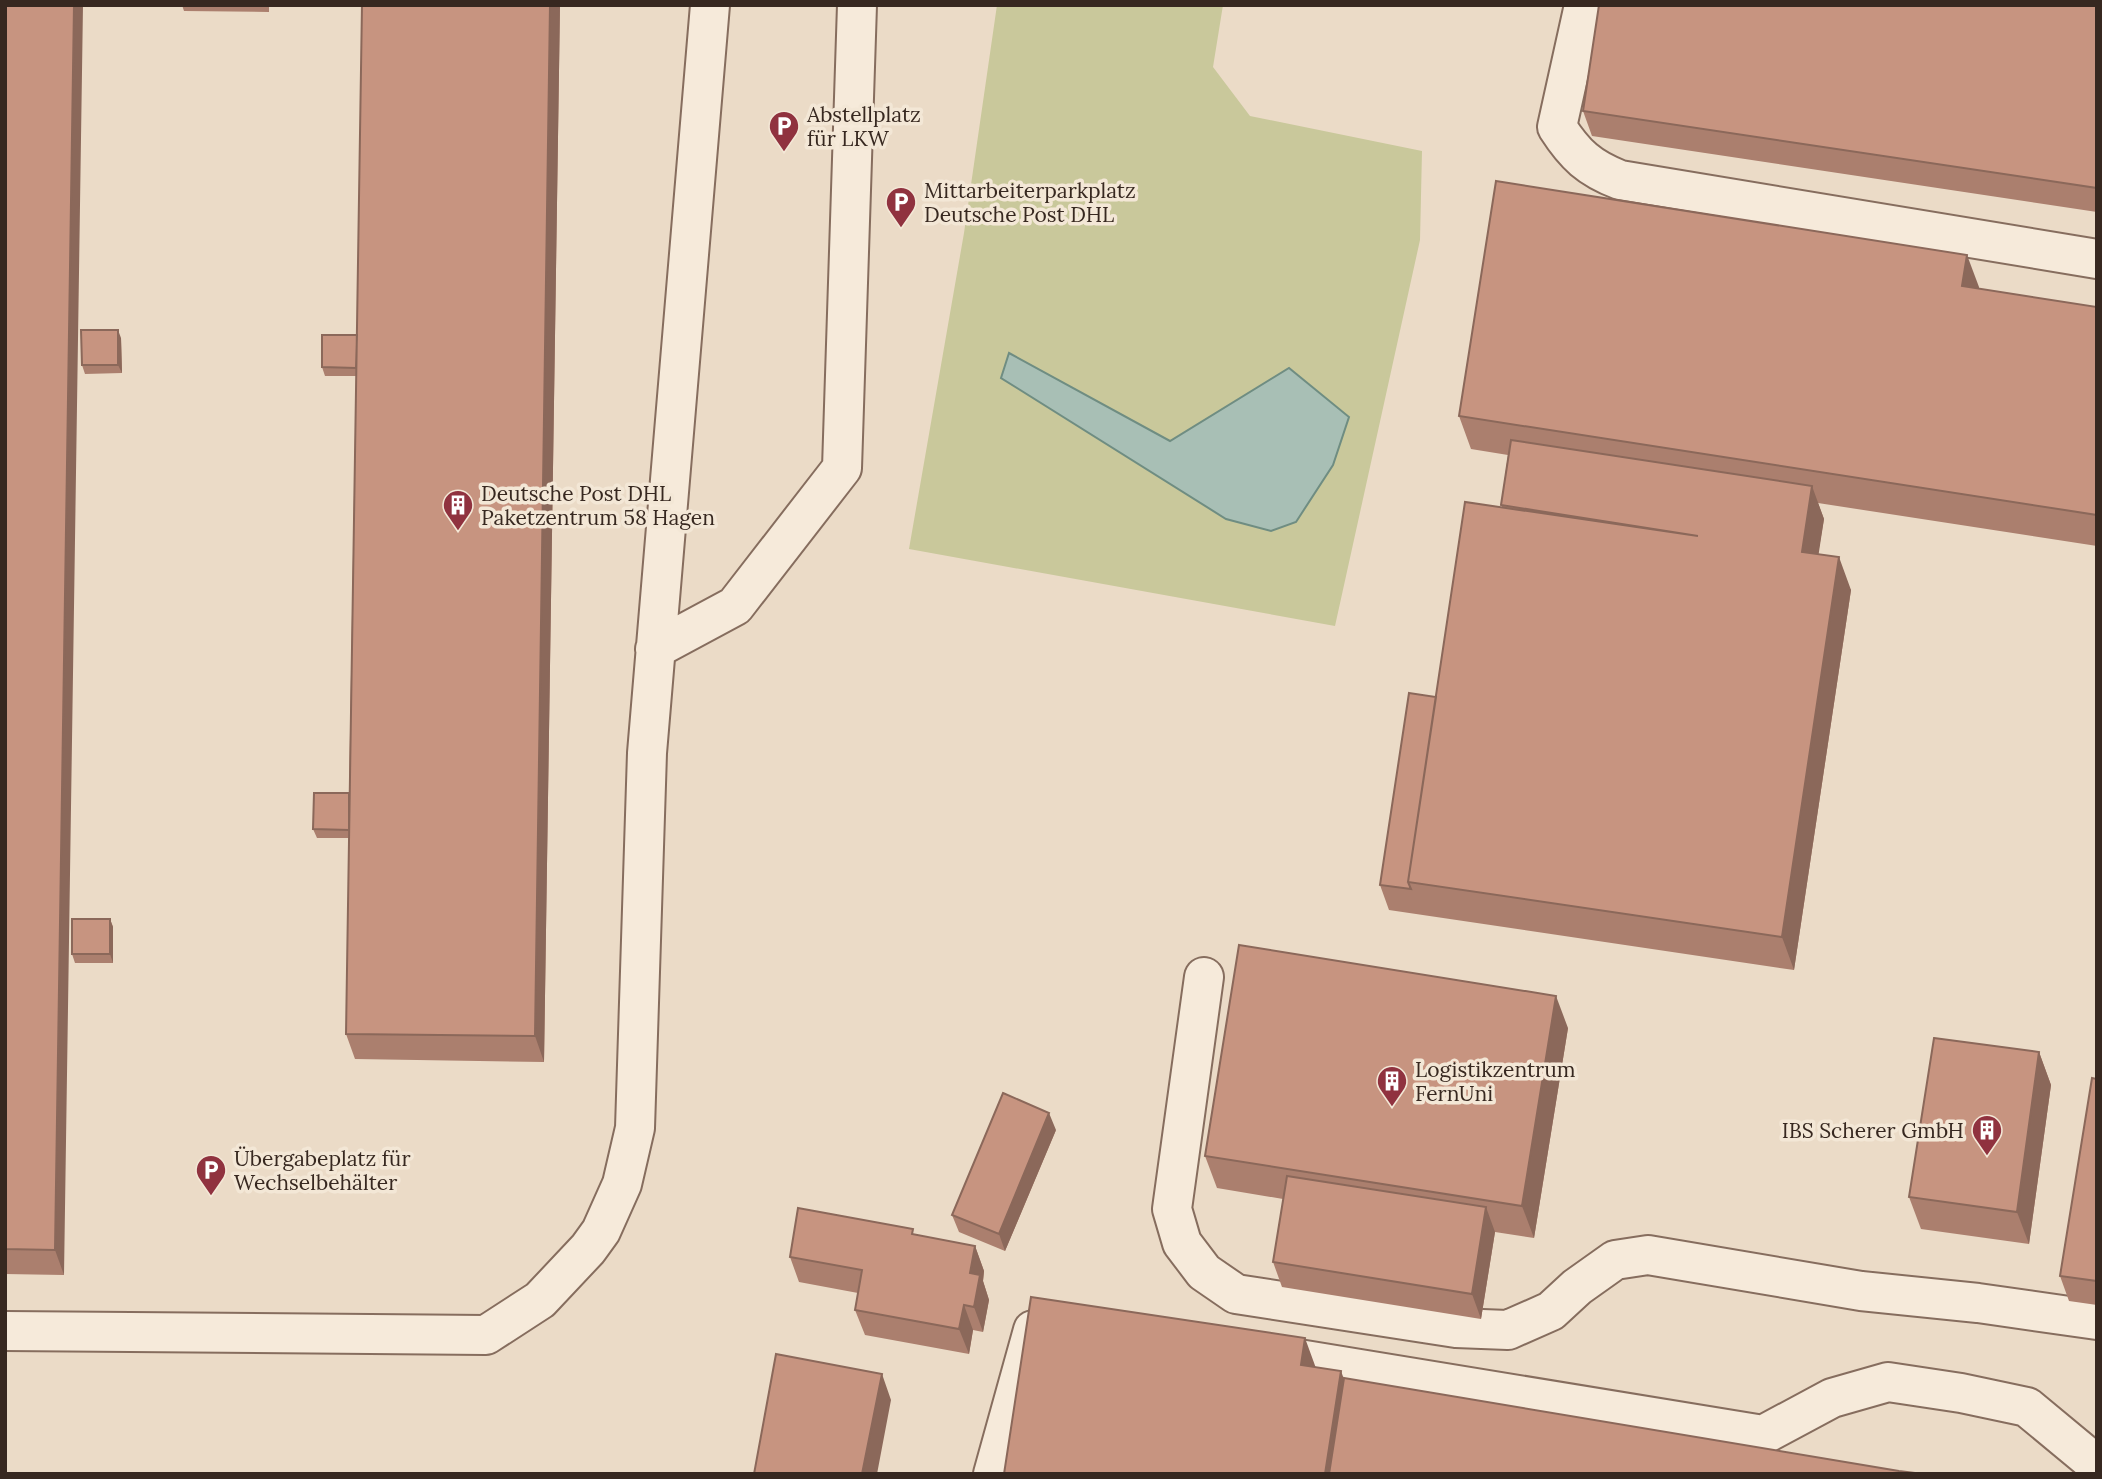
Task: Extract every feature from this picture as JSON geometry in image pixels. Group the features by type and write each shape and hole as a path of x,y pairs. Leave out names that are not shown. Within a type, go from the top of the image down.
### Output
{"lane":[{"path":"5,1331 486,1335 540,1300 589,1249 601,1231 622,1184 635,1128 647,753 710,5"},
{"path":"655,649 735,606 842,468 857,5"},
{"path":"1584,5 1557,127 1582,161 1600,172 1620,180 2097,259"},
{"path":"1204,977 1172,1209 1182,1243 1204,1272 1236,1294 1456,1328 1508,1330 1551,1311 1577,1287 1615,1260 1648,1255 1861,1291 1978,1303 2097,1320"},
{"path":"993,1474 1035,1326 1055,1319 1069,1321"},
{"path":"1232,1348 1763,1435 1832,1398 1888,1382 2027,1407 2097,1465"}],"green space":[{"path":"997,5 1223,5 1213,67 1250,116 1422,151 1420,240 1335,626 909,549 964,233"}],"shaded area":[{"path":"1009,353 1170,441 1289,368 1349,417 1333,465 1296,522 1271,531 1226,519 1001,378"}],"building":[{"path":"5,5 74,5 55,1250 5,1249"},
{"name":"Deutsche Post DHL Paketzentrum 58 Hagen","path":"362,5 550,5 535,1036 346,1034"},
{"path":"1599,5 2097,5 2097,188 1583,111"},
{"path":"1496,181 1967,255 1962,286 2097,307 2097,515 1459,416"},
{"path":"81,330 118,330 118,365 82,365"},
{"path":"322,335 357,335 356,368 322,367"},
{"path":"1511,440 1812,486 1802,552 1839,557 1782,937 1408,882 1465,502 1698,536 1501,505"},
{"path":"1409,693 1436,697 1408,882 1411,889 1380,885"},
{"path":"314,793 349,793 349,830 313,829"},
{"path":"72,919 110,919 110,954 72,954"},
{"name":"Logistikzentrum FernUni","path":"1239,945 1556,996 1522,1206 1205,1156"},
{"name":"IBS Scherer GmbH","path":"1934,1038 2039,1052 2017,1212 1909,1197"},
{"path":"2092,1078 2097,1079 2097,1281 2060,1276"},
{"path":"1003,1093 1049,1113 999,1234 952,1215"},
{"path":"1287,1176 1486,1207 1472,1294 1273,1262"},
{"path":"798,1208 913,1229 912,1234 975,1246 970,1273 980,1275 974,1307 964,1305 959,1329 855,1310 862,1270 790,1257"},
{"path":"1031,1297 1305,1338 1301,1365 1341,1371 1325,1474 1004,1474"},
{"path":"776,1354 882,1374 862,1474 754,1474"},
{"path":"1344,1378 1899,1471 1923,1474 1329,1474"}],"place":[{"name":"Abstellplatz für LKW","path":"784,153"},
{"name":"Mittarbeiterparkplatz Deutsche Post DHL","path":"901,229"},
{"name":"Deutsche Post DHL Paketzentrum 58 Hagen","path":"458,532"},
{"name":"Logistikzentrum FernUni","path":"1392,1108"},
{"name":"IBS Scherer GmbH","path":"1987,1157"},
{"name":"Übergabeplatz für Wechselbehälter","path":"211,1197"}]}
